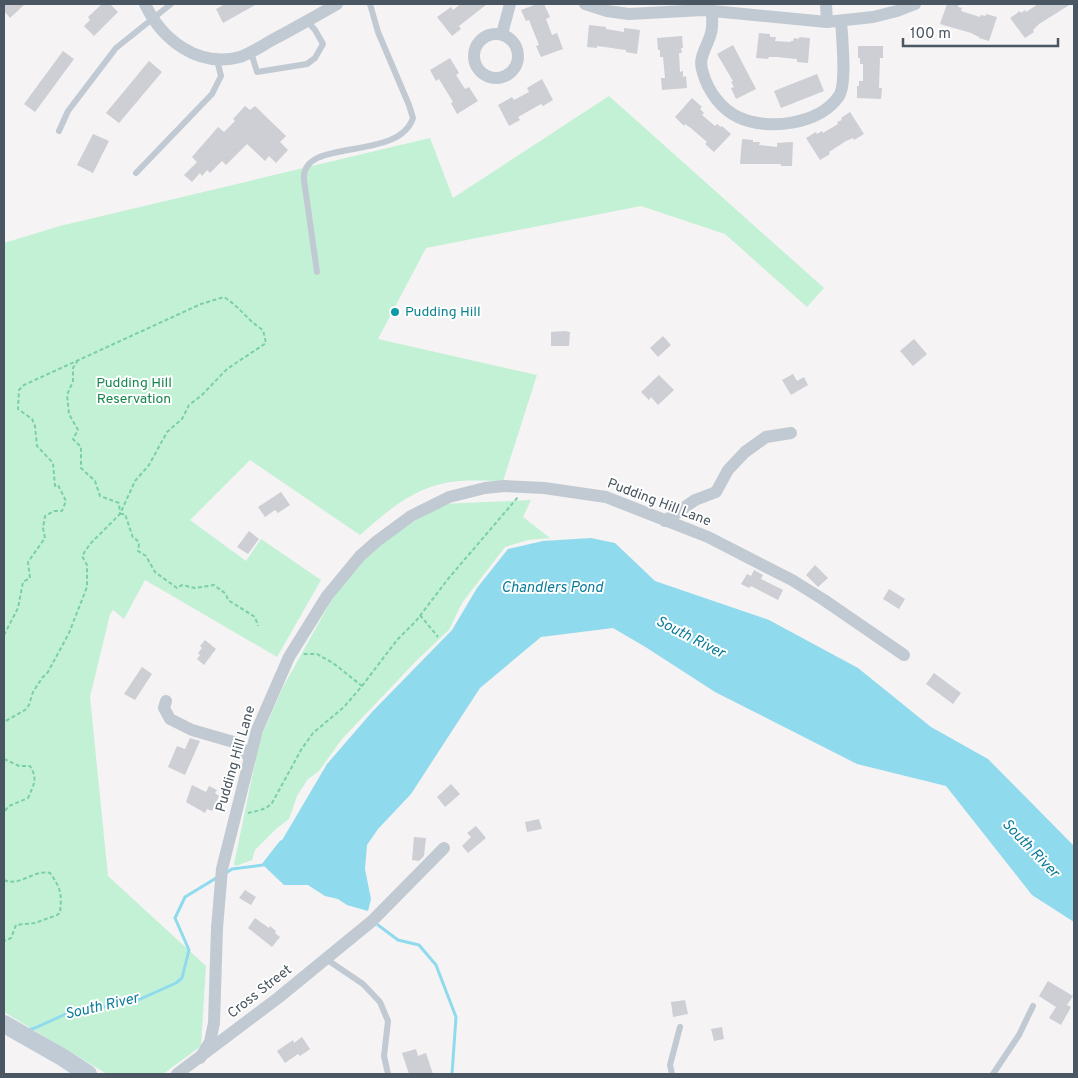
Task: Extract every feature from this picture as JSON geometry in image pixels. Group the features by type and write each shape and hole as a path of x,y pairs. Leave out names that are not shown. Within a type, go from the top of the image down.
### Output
{"main road":[{"path":"4,1024 88,1074"}],"street":[{"path":"145,4 153,19 171,40 181,48 199,56 217,60 231,59 251,52 337,4"},
{"path":"502,34 510,4"},
{"path":"585,4 629,14 661,8 826,22 873,17 897,11 914,4"},
{"path":"826,4 826,22"},
{"path":"712,11 711,33 701,59 702,71 708,86 726,109 738,117 760,123 792,123 808,119 831,104 839,95 843,85 841,21"},
{"path":"665,521 695,500 716,492 728,470 744,452 766,438 791,432"},
{"name":"Pudding Hill Lane","path":"200,1058 210,1042 214,1016 221,875 257,730 289,657 303,632 336,584 360,556 377,541 394,527 430,505 467,491 504,486 524,486 606,497 708,537 792,580 816,594 904,656"},
{"path":"166,701 164,708 170,719 192,730 237,743 250,758"},
{"path":"237,743 257,730"},
{"name":"Cross Street","path":"177,1074 200,1058 360,930 400,894 444,848"}],"lane":[{"path":"58,131 68,111 116,48 172,4"},
{"path":"317,272 304,180 306,165 337,151 380,144 392,140 408,128 413,118 378,32 370,4"},
{"path":"251,52 257,72 307,64 315,58 323,44 307,21"},
{"path":"136,173 212,94 221,76 217,60"},
{"path":"326,958 363,984 380,1002 388,1021 384,1056 388,1074"},
{"path":"993,1074 1019,1035 1032,1006"},
{"path":"672,1074 670,1065 680,1027"}],"path":[{"path":"4,635 18,608 23,582 30,578 28,562 45,538 43,528 45,516 54,511 62,511 66,501 58,485 55,486 53,463 37,446 35,426 32,419 18,409 19,390 24,385 201,304 224,297 236,304 255,325 263,330 266,343 227,369 202,395 189,405 182,419 167,432 149,465 135,481 120,514 90,544 82,556 87,565 87,587 78,614 52,666 33,692 29,705 25,710 4,722"},
{"path":"78,360 73,368 73,381 67,395 69,414 78,430 74,439 80,447 81,468 95,481 100,496 119,503 120,514"},
{"path":"244,814 269,807 301,750 313,733 344,708 448,579 523,492"},
{"path":"120,514 125,514 134,538 138,540 138,552 146,556 155,572 176,588 182,585 195,588 214,585 226,594 228,600 255,618 258,626"},
{"path":"420,615 438,637"},
{"path":"301,654 317,654 333,663 362,686"},
{"path":"4,759 19,766 30,766 35,774 35,780 28,798 9,806 4,812"},
{"path":"4,880 19,881 38,872 50,873 58,884 62,896 60,913 57,916 35,923 16,925 11,938 4,941"}],"green space":[{"name":"Pudding Hill Reservation","path":"609,96 824,288 807,307 725,234 641,206 426,248 378,339 537,375 503,481 460,481 432,486 399,503 360,535 250,460 190,520 246,561 261,539 321,580 277,657 145,580 124,619 113,610 110,614 90,697 108,876 206,966 201,1046 163,1074 107,1074 4,1012 4,243 60,226 430,138 453,198"},
{"path":"531,500 523,517 550,538 528,540 505,547 462,603 449,630 417,660 342,739 319,771 308,779 297,796 289,819 255,850 252,860 236,866 234,864 260,739 283,687 341,583 368,551 441,504"}],"water":[{"name":"Chandlers Pond","path":"591,538 615,543 655,581 769,620 858,668 931,727 988,759 1074,846 1074,922 1032,895 946,786 857,764 715,692 613,628 541,637 480,688 411,794 378,829 367,845 365,869 371,899 368,911 325,896 308,885 284,885 263,865 281,842 327,764 372,712 452,630 477,588 508,549 543,541"}],"building":[{"path":"4,4 25,4 10,18 4,11"},
{"path":"102,4 110,4 118,12 94,36 84,26 90,20 88,17"},
{"path":"225,4 257,4 223,23 216,9"},
{"path":"461,4 487,4 459,26 461,29 452,36 437,17 451,7 453,10"},
{"path":"537,4 544,4 550,17 546,19 552,35 557,33 563,49 541,57 536,46 539,45 529,20 526,21 521,10"},
{"path":"947,4 959,4 958,7 962,8 961,11 980,17 981,15 986,16 986,14 997,17 989,41 971,33 940,24"},
{"path":"1038,4 1071,4 1039,24 1033,30 1034,32 1025,38 1010,18 1020,11 1021,13 1025,10 1026,12"},
{"path":"589,25 624,32 624,28 640,30 637,54 626,52 626,50 597,46 597,48 587,47"},
{"path":"759,33 770,34 770,37 776,37 775,41 790,42 794,38 799,39 799,37 810,38 808,63 797,62 797,59 756,58"},
{"path":"682,36 683,48 681,48 682,53 679,53 680,72 683,71 683,77 686,76 687,88 662,90 661,78 665,78 663,57 660,57 657,38"},
{"path":"733,45 756,89 736,99 731,88 734,87 731,82 733,81 717,54"},
{"path":"858,46 883,46 883,58 880,58 879,88 882,88 881,99 857,98 857,86 859,86 859,81 863,81 863,64 860,64 860,58 858,58"},
{"path":"63,51 74,59 35,112 24,104"},
{"path":"450,58 459,73 456,75 465,89 469,87 478,101 457,114 451,103 453,102 439,79 436,81 430,70"},
{"path":"149,61 162,72 119,123 106,113"},
{"path":"817,74 824,91 781,108 774,91"},
{"path":"542,79 553,100 543,106 541,104 518,117 520,120 509,126 498,105 512,97 514,100 529,92 527,88"},
{"path":"692,98 702,107 700,109 704,113 702,115 715,126 717,124 722,126 731,134 714,152 705,144 707,142 685,124 684,126 675,117"},
{"path":"245,106 250,110 255,106 286,136 280,142 288,150 276,163 269,156 265,161 247,144 226,165 222,161 210,173 207,170 202,176 200,173 192,182 184,175 197,162 192,157 218,127 224,132 235,121 233,119"},
{"path":"850,112 864,134 854,140 853,138 846,141 820,160 806,138 816,132 817,134 822,131 823,133 838,124 837,122 842,120 841,118"},
{"path":"93,134 109,141 93,173 77,165"},
{"path":"742,139 760,142 759,145 777,147 777,143 793,142 792,166 781,166 781,164 740,164"},
{"path":"551,332 570,332 569,346 551,346"},
{"path":"663,336 671,345 658,357 650,348"},
{"path":"914,339 927,354 913,366 900,351"},
{"path":"793,374 797,381 804,377 808,385 791,395 782,380"},
{"path":"659,375 674,390 658,405 651,397 649,400 641,392"},
{"path":"281,492 290,505 278,513 275,510 265,517 258,507"},
{"path":"249,531 259,539 248,554 237,547"},
{"path":"815,565 828,578 818,587 806,575"},
{"path":"754,570 763,575 761,579 783,590 778,600 751,586 749,588 741,584 747,574 751,576"},
{"path":"889,589 905,599 899,609 883,599"},
{"path":"205,640 216,649 204,665 197,659 200,655 198,653 202,648 200,646"},
{"path":"142,667 152,674 135,700 124,694"},
{"path":"934,673 961,693 953,704 926,684"},
{"path":"190,738 200,741 185,775 168,767 177,746 185,749"},
{"path":"451,784 460,794 445,807 437,797"},
{"path":"192,785 206,792 209,786 217,790 215,793 219,796 212,811 207,809 205,813 186,802"},
{"path":"539,819 542,829 527,832 525,822"},
{"path":"476,826 486,838 468,853 462,846 471,837 467,833"},
{"path":"414,837 426,838 424,856 419,861 412,860"},
{"path":"245,890 256,897 251,905 239,898"},
{"path":"255,918 269,928 270,926 280,937 272,947 248,928"},
{"path":"1048,981 1073,996 1067,1005 1071,1007 1061,1025 1049,1018 1056,1007 1039,996"},
{"path":"685,1000 688,1014 673,1017 671,1002"},
{"path":"722,1027 724,1039 714,1041 711,1029"},
{"path":"302,1037 310,1049 300,1056 298,1054 285,1063 277,1051 293,1040 294,1043"},
{"path":"416,1049 418,1056 426,1053 433,1074 409,1074 402,1053"}],"waterway":[{"name":"South River","path":"226,873 232,869 263,865 281,842 285,841"},
{"name":"South River","path":"27,1030 68,1013 136,1001 176,983 182,978 189,950 175,918 185,897 218,877"},
{"name":"South River","path":"378,925 398,940 419,945 436,965 456,1017 452,1074"}],"place":[{"name":"Pudding Hill","path":"395,312"}]}
